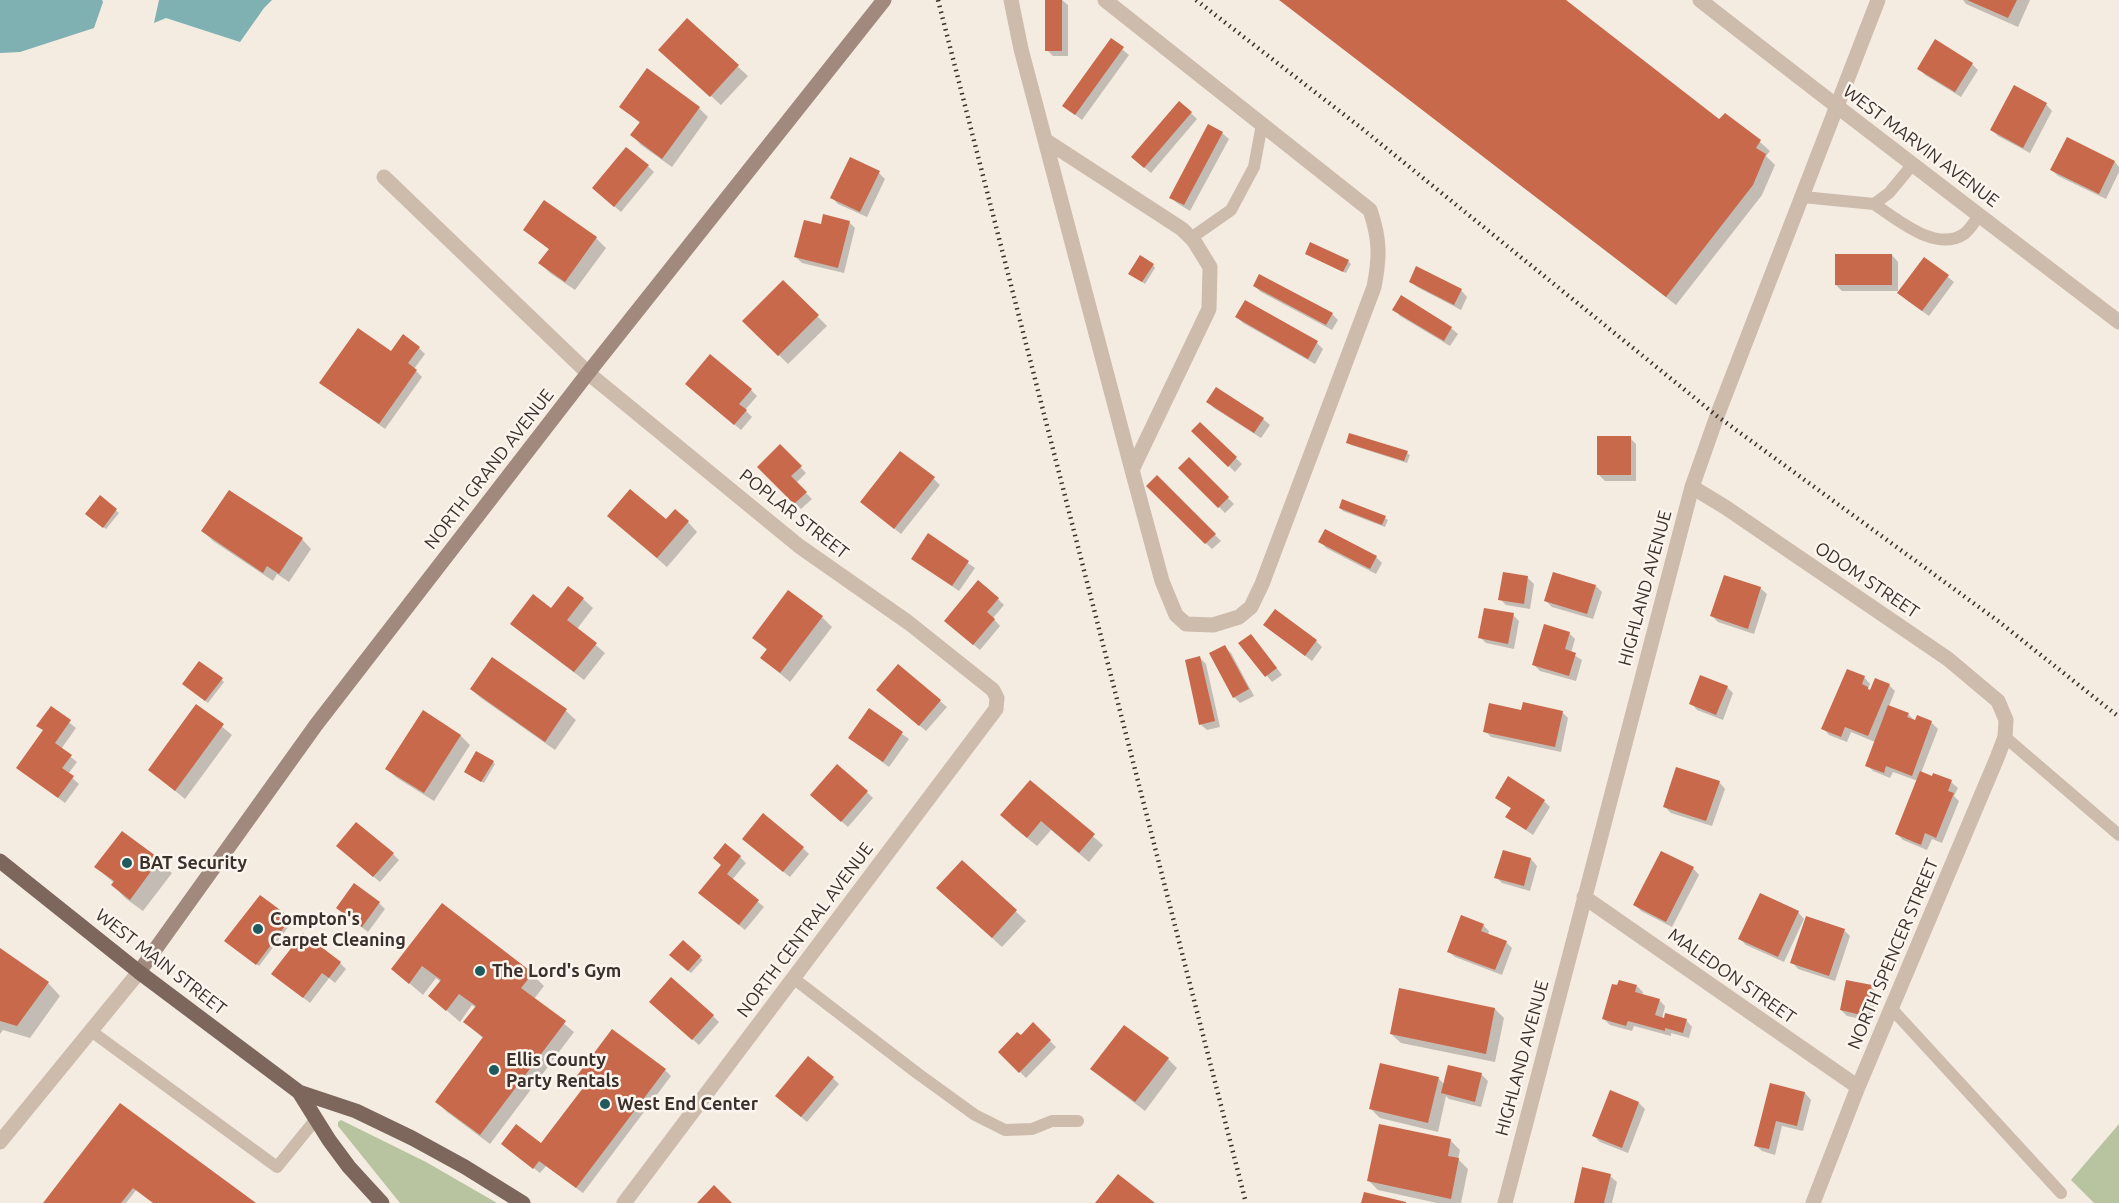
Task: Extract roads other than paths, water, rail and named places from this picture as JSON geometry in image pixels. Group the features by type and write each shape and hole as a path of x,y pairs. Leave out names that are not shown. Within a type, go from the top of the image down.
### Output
{"main road":[{"name":"NORTH GRAND AVENUE","path":"139,972 316,725 588,373 884,0"},
{"name":"WEST MAIN STREET","path":"0,861 139,972 299,1092 356,1112 412,1138 523,1203"},
{"name":"WEST MAIN STREET","path":"299,1092 350,1167 382,1203"}],"street":[{"path":"1011,0 1021,49 1162,581 1176,615 1186,624 1213,625 1239,617 1251,607 1262,584 1374,287 1380,256 1377,230 1370,210 1106,0"},
{"name":"WEST MARVIN AVENUE","path":"1700,0 1837,108 2119,322"},
{"name":"HIGHLAND AVENUE","path":"1504,1203 1692,487 1717,416 1878,0"},
{"path":"1045,140 1182,229 1191,238 1210,267 1209,309 1132,470"},
{"name":"POPLAR STREET","path":"384,177 588,373 799,546 909,623 981,681"},
{"name":"ODOM STREET","path":"1692,487 1725,507 1948,659 1998,701 2006,720"},
{"name":"NORTH CENTRAL AVENUE","path":"624,1203 996,709 997,698 993,690 981,681"},
{"name":"NORTH SPENCER STREET","path":"1813,1203 1858,1087 2005,737 2006,720"},
{"name":"MALEDON STREET","path":"1584,897 1858,1087"},
{"path":"0,1142 139,972"}],"lane":[{"path":"1191,238 1231,210 1254,167 1262,124"},
{"path":"1874,204 1889,193 1913,164"},
{"path":"1803,197 1874,204 1916,232 1944,240 1964,234 1980,215"},
{"path":"2005,737 2119,835"},
{"path":"794,978 916,1073 975,1115 1005,1130 1032,1129 1052,1121 1078,1121"},
{"path":"1891,1008 2061,1193"},
{"path":"91,1031 278,1167 316,1119"}],"water":[{"path":"0,0 102,0 103,2 94,28 20,52 0,53"},
{"path":"159,0 272,0 240,42 166,18 154,23"}],"railway":[{"path":"938,0 1246,1203"},
{"path":"1196,0 1360,127 1717,416 1998,621 2119,717"}],"place":[{"name":"BAT Security","path":"127,863"},
{"name":"Compton's Carpet Cleaning","path":"258,929"},
{"name":"The Lord's Gym","path":"480,971"},
{"name":"Ellis County Party Rentals","path":"494,1070"},
{"name":"West End Center","path":"605,1104"}]}
